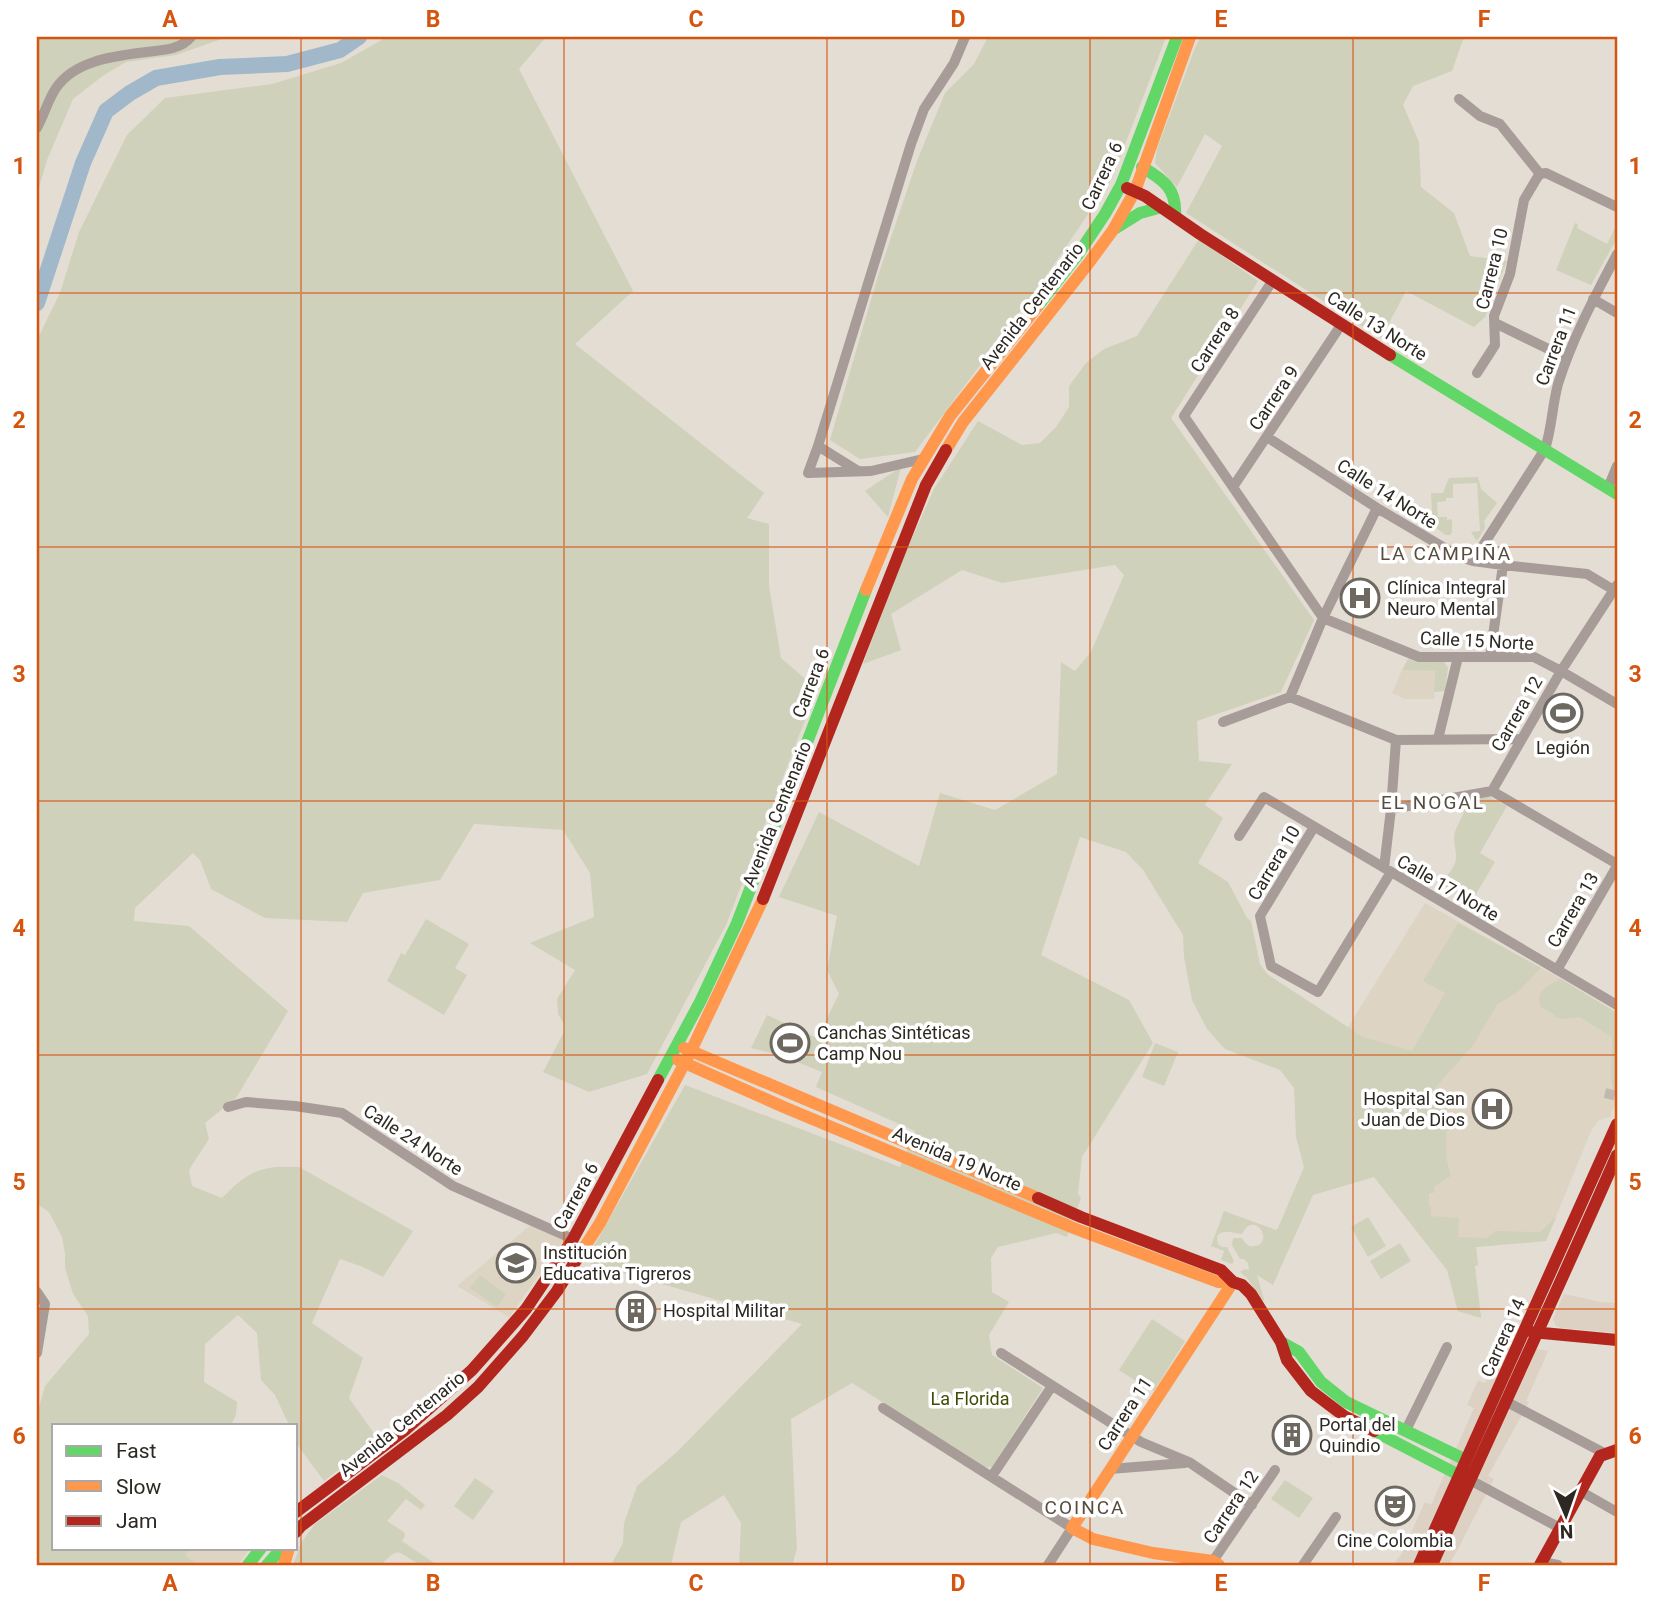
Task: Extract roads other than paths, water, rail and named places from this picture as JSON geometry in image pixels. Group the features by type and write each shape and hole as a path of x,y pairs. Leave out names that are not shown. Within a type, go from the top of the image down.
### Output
{"main road":[{"name":"Carrera 6","path":"298,1510 405,1430 472,1370 537,1294 573,1239 701,1002 737,923 875,566 912,479 950,416 1079,253 1105,214 1121,185 1177,37"},
{"name":"Avenida Centenario","path":"298,1530 447,1415 478,1387 523,1336 557,1291 600,1223 685,1064 756,915 926,485 963,422 1088,264 1135,191 1190,37"},
{"path":"1142,167 1170,189 1176,200 1175,216"},
{"name":"Calle 13 Norte","path":"1121,185 1162,207 1341,325 1612,491"},
{"path":"1112,230 1135,215 1162,207"},
{"name":"Avenida 19 Norte","path":"678,1045 910,1143 1079,1223"},
{"name":"Avenida 19 Norte","path":"671,1057 786,1108 1079,1223 1218,1282 1233,1282"},
{"name":"Carrera 14","path":"1419,1565 1507,1402 1531,1331 1617,1124"},
{"name":"Carrera 14","path":"1434,1564 1465,1478 1466,1460 1531,1331 1554,1299 1617,1155"},
{"path":"1233,1282 1242,1285 1251,1294 1281,1342 1287,1360 1311,1391 1344,1416 1465,1478"},
{"name":"Carrera 11","path":"1072,1528 1233,1282"},
{"path":"1531,1331 1617,1340"},
{"path":"1281,1342 1298,1352 1321,1382 1346,1402 1466,1460"},
{"path":"1541,1563 1600,1456 1611,1452"},
{"path":"1072,1528 1093,1539 1153,1553 1216,1563"},
{"path":"248,1565 259,1550"},
{"path":"267,1565 280,1550"}],"street":[{"path":"37,128 55,88 69,75 91,63 171,49 186,43 191,37"},
{"path":"923,459 871,471 808,473 923,109 954,63 965,37"},
{"path":"1459,99 1480,116 1500,124 1540,174 1566,177 1617,207"},
{"name":"Carrera 10","path":"1477,373 1494,345 1494,316 1510,274 1524,200 1540,174"},
{"name":"Carrera 11","path":"1473,561 1545,449 1557,388 1567,358 1593,299 1617,254"},
{"name":"Carrera 8","path":"1233,488 1184,416 1273,280"},
{"path":"1593,299 1617,313"},
{"path":"1495,323 1567,358"},
{"name":"Carrera 9","path":"1233,488 1341,325"},
{"name":"Calle 14 Norte","path":"1267,437 1377,508 1460,557 1473,561 1587,574 1616,588"},
{"path":"818,446 858,471"},
{"path":"1612,491 1617,466"},
{"path":"1233,488 1323,618"},
{"path":"1290,696 1323,618 1377,508"},
{"path":"1490,657 1503,565"},
{"name":"Carrera 12","path":"1492,791 1561,671 1616,588"},
{"name":"Calle 15 Norte","path":"1323,618 1419,657 1534,657 1617,704"},
{"path":"1438,739 1458,657"},
{"path":"1223,722 1290,696 1396,740 1521,739"},
{"path":"1387,870 1396,740"},
{"path":"1391,809 1492,791 1617,865"},
{"name":"Calle 17 Norte","path":"1239,836 1264,797 1617,1005"},
{"name":"Carrera 10","path":"1314,827 1260,916 1271,966 1318,992 1387,870"},
{"name":"Carrera 13","path":"1557,970 1617,865"},
{"name":"Calle 24 Norte","path":"228,1107 246,1102 342,1113 453,1186 573,1239"},
{"path":"37,1292 46,1304 37,1353"},
{"path":"512,1326 523,1336"},
{"path":"1406,1430 1447,1348"},
{"path":"1001,1353 1141,1442 1189,1462 1252,1505"},
{"path":"992,1476 1052,1386"},
{"path":"1507,1402 1611,1452"},
{"path":"883,1408 1072,1528"},
{"path":"1110,1469 1189,1462"},
{"name":"Carrera 12","path":"1216,1563 1275,1470"},
{"path":"1465,1478 1560,1528"},
{"path":"1580,1491 1617,1512"},
{"path":"1303,1565 1336,1517"},
{"name":"Carrera 11","path":"1048,1565 1072,1528"},
{"path":"1541,1563 1558,1565"}],"waterway":[{"path":"37,303 83,163 106,111 156,78 220,67 287,64 340,50 359,37"}],"tunnel":[{"path":"1605,1093 1617,1096"}],"place":[{"name":"Clínica Integral Neuro Mental","path":"1360,598"},
{"name":"Legión","path":"1563,713"},
{"name":"Canchas Sintéticas Camp Nou","path":"790,1043"},
{"name":"Hospital San Juan de Dios","path":"1492,1109"},
{"name":"Institución Educativa Tigreros","path":"516,1263"},
{"name":"Hospital Militar","path":"636,1311"},
{"name":"Portal del Quindio","path":"1292,1435"},
{"name":"Cine Colombia","path":"1395,1506"}],"district":[{"name":"LA CAMPIÑA","path":"1446,553"},
{"name":"EL NOGAL","path":"1433,802"},
{"name":"COINCA","path":"1085,1507"}],"park label":[{"name":"La Florida","path":"970,1399"}]}
